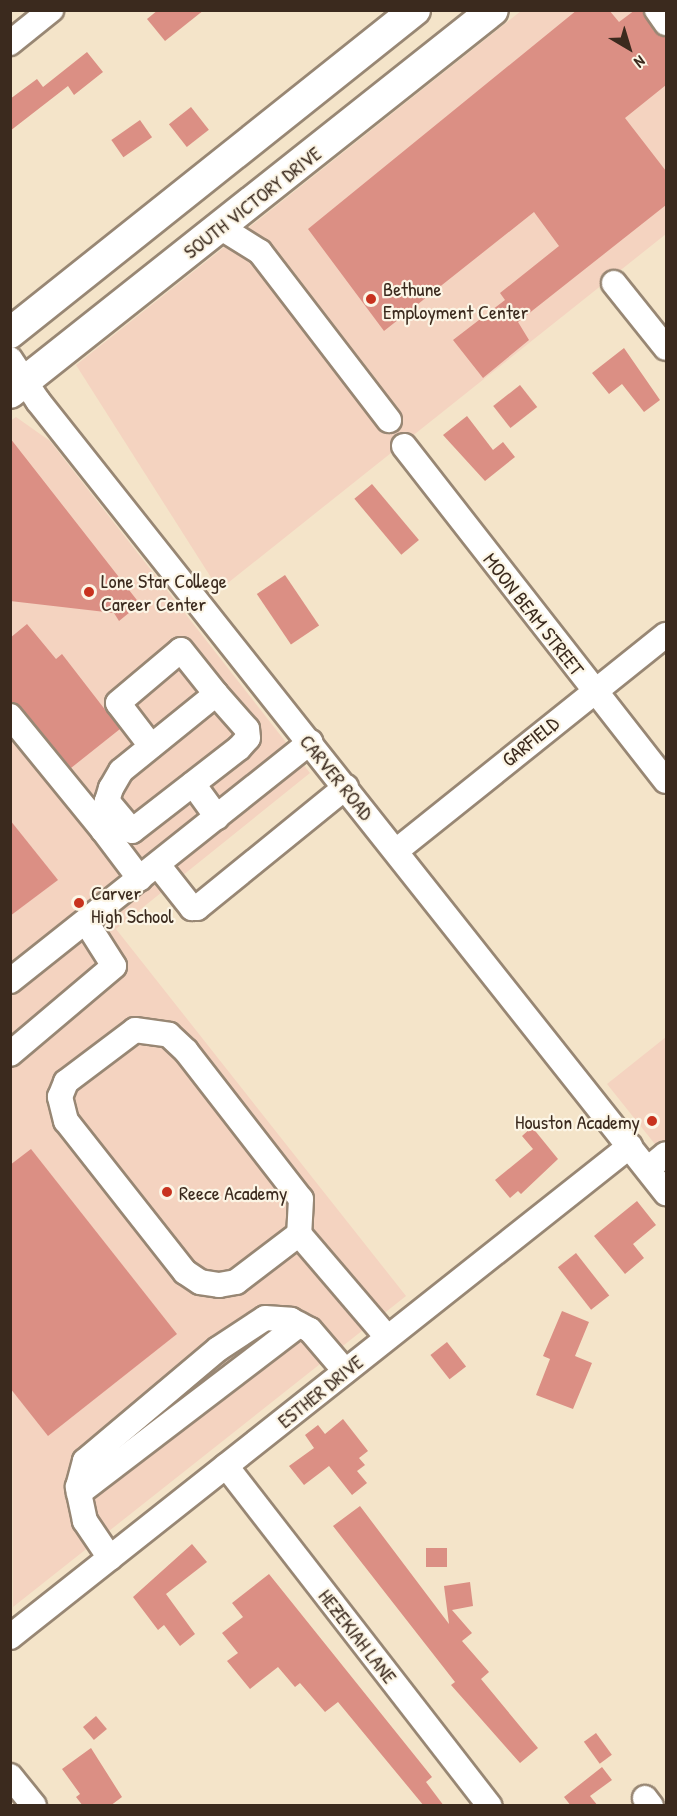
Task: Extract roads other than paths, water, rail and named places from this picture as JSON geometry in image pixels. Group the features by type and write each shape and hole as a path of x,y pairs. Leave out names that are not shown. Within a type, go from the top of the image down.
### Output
{"main road":[{"path":"10,333 415,10"},
{"name":"SOUTH VICTORY DRIVE","path":"15,378 220,227 493,10"},
{"path":"259,135 289,173"}],"street":[{"path":"10,43 51,10"},
{"path":"657,10 666,22"},
{"path":"220,227 260,252 389,420"},
{"path":"614,284 666,348"},
{"name":"CARVER ROAD","path":"15,378 346,787 666,1193"},
{"name":"MOON BEAM STREET","path":"404,446 666,781"},
{"name":"GARFIELD","path":"396,851 593,690 666,635"},
{"path":"107,801 132,831 248,738 247,729 181,650 118,703 151,746"},
{"path":"103,830 107,801 121,771 216,694"},
{"path":"10,716 103,830 192,908 197,908 346,787"},
{"path":"14,972 86,922 310,742"},
{"path":"193,784 218,817"},
{"path":"10,1054 114,966 86,922"},
{"path":"299,1234 236,1282 219,1285 200,1282 185,1272 66,1120 60,1097 66,1082 135,1030 169,1035 186,1051 301,1199 299,1234 387,1337"},
{"name":"ESTHER DRIVE","path":"10,1637 630,1146"},
{"path":"648,1169 666,1154"},
{"path":"110,1558 85,1521 79,1493 85,1461 218,1349 265,1318 299,1324 310,1330 345,1371"},
{"name":"HEZEKIAH LANE","path":"226,1466 490,1806"},
{"path":"10,1776 34,1806"}],"place":[{"name":"Bethune Employment Center","path":"371,299"},
{"name":"Lone Star College Career Center","path":"89,592"},
{"name":"Carver High School","path":"79,903"},
{"name":"Houston Academy","path":"652,1121"},
{"name":"Reece Academy","path":"167,1192"}]}
